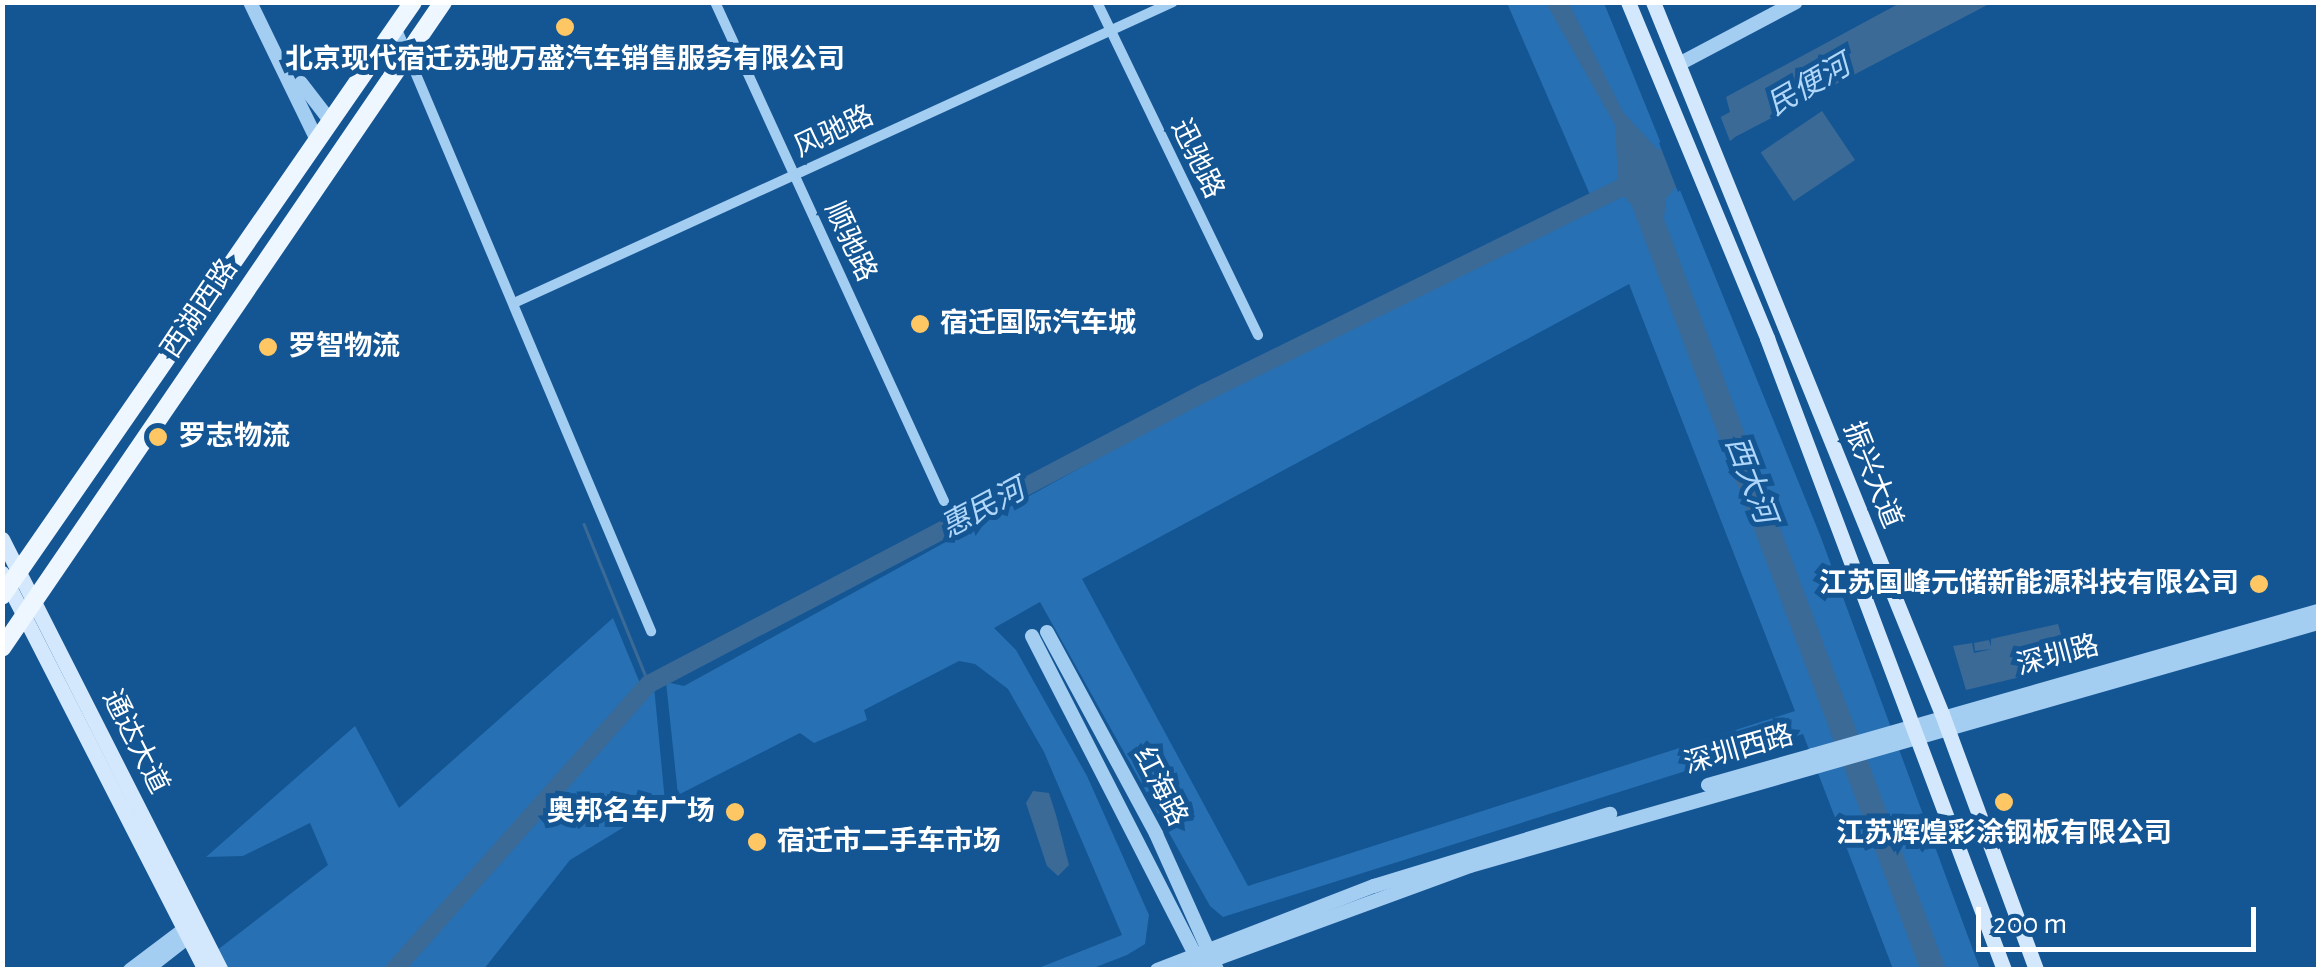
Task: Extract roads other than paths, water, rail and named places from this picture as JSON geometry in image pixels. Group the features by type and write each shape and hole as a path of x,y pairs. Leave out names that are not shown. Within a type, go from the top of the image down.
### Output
{"main road":[{"name":"西湖西路","path":"9,581 414,2"},
{"name":"西湖西路","path":"2,648 444,2"},
{"name":"振兴大道","path":"1628,2 1704,186 2004,970"},
{"name":"振兴大道","path":"1654,2 1944,720 2036,970"},
{"name":"通达大道","path":"2,539 9,581 30,607 192,929 220,970"},
{"name":"通达大道","path":"192,929 206,970"}],"street":[{"path":"250,2 318,142"},
{"path":"260,2 310,99 331,122"},
{"name":"顺驰路","path":"715,2 944,501"},
{"name":"迅驰路","path":"1097,2 1258,335"},
{"name":"风驰路","path":"514,303 1173,2"},
{"path":"1679,64 1796,2"},
{"path":"396,28 651,631"},
{"name":"深圳路","path":"1817,759 2318,610"},
{"name":"深圳路","path":"1944,720 2318,623"},
{"name":"红海路","path":"1040,634 1203,962"},
{"name":"深圳西路","path":"1157,970 1203,962 1407,886 1817,759"},
{"path":"130,970 192,929"},
{"path":"146,970 192,929"}],"water":[{"path":"1546,3 1569,3 1623,112 1658,150 1730,112 1726,97 1900,3 1991,3 1735,137 1677,186 1666,199 1664,219 1946,969 1920,969 1632,206 1625,197 1603,192 1618,179 1615,125"},
{"path":"1822,111 1855,160 1794,201 1761,152"},
{"path":"2058,624 2070,665 1966,690 1953,646 1972,643 1974,653 1992,649 1975,651 1974,643 1989,640 1991,647 1991,639"},
{"path":"1033,791 1049,793 1056,815 1069,865 1058,876 1047,866 1026,803"}],"waterway":[{"name":"惠民河","path":"394,970 649,684 1204,393 1626,185"},
{"path":"584,524 649,684"}],"place":[{"name":"北京现代宿迁苏驰万盛汽车销售服务有限公司","path":"565,27"},
{"name":"宿迁国际汽车城","path":"920,324"},
{"name":"罗智物流","path":"268,347"},
{"name":"罗志物流","path":"158,437"},
{"name":"江苏国峰元储新能源科技有限公司","path":"2259,584"},
{"name":"江苏辉煌彩涂钢板有限公司","path":"2004,802"},
{"name":"奥邦名车广场","path":"735,812"},
{"name":"宿迁市二手车市场","path":"757,842"}],"water label":[{"name":"民便河","path":"1809,86"},
{"name":"西大河","path":"1750,480"}]}
